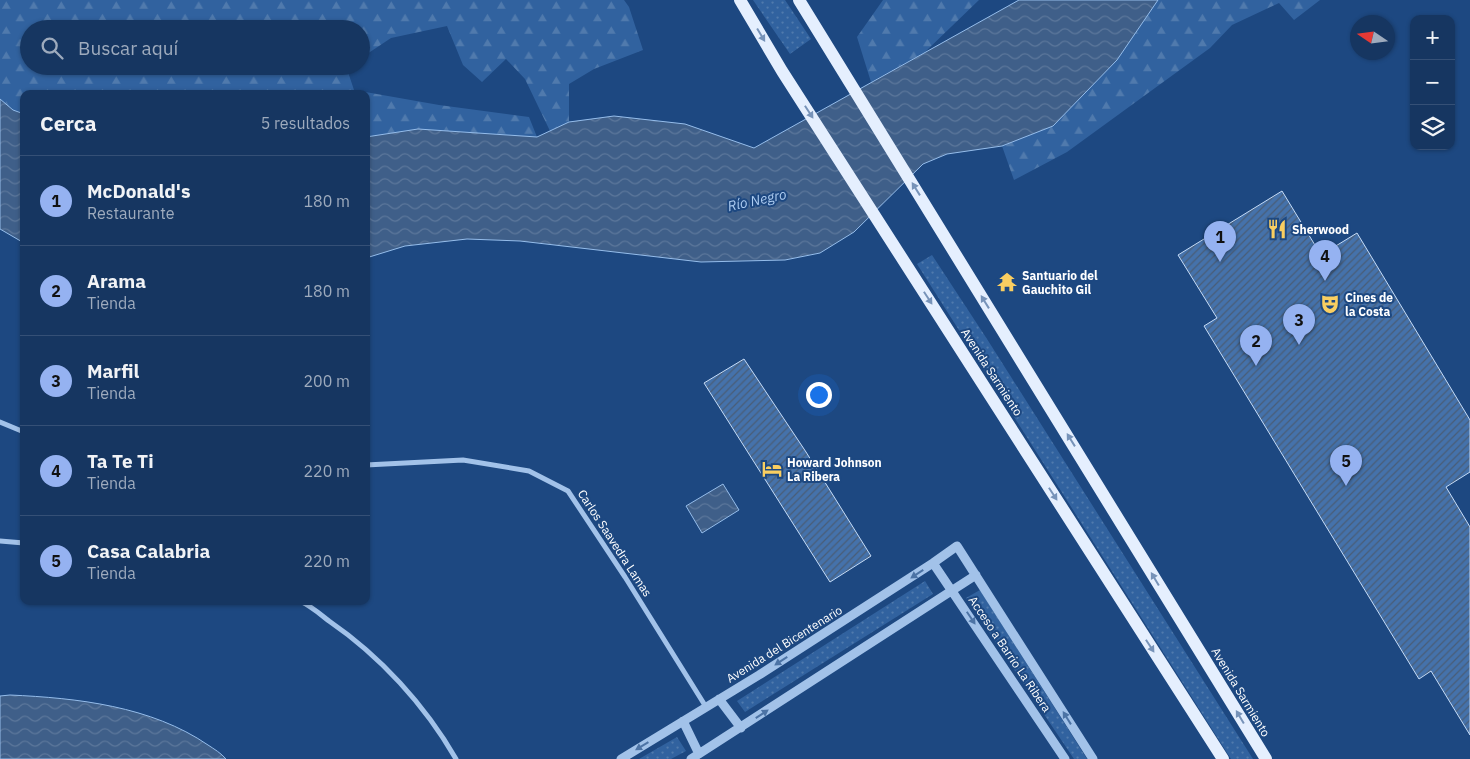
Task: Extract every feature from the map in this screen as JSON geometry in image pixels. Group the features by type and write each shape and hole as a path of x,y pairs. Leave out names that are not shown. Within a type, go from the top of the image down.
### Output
{"main road":[{"name":"Avenida Sarmiento","path":"740,0 782,71 1223,759"},
{"name":"Avenida Sarmiento","path":"798,0 1266,759"}],"street":[{"path":"0,422 20,430"},
{"name":"Carlos Saavedra Lamas","path":"370,465 463,460 529,471 568,491 625,576 706,707"},
{"path":"0,541 20,543"},
{"name":"Avenida del Bicentenario","path":"621,759 683,722 934,563 957,546 976,575"},
{"name":"Acceso a Barrio La Ribera","path":"934,563 1065,759"},
{"path":"683,722 697,757 976,575 1093,759"},
{"path":"306,605 351,636 404,688 441,733 456,759"},
{"path":"719,699 741,728"}],"green space":[{"path":"0,0 624,0 629,7 643,50 594,69 569,84 569,122 550,131 525,79 506,59 482,82 463,65 447,26 391,38 370,52 370,20 20,20 20,75 349,75 354,90 20,90 20,113 13,110 0,99"},
{"path":"753,0 785,0 811,39 790,54"},
{"path":"883,0 979,0 925,52 871,82 857,37"},
{"path":"1158,0 1320,0 1294,20 1279,3 1232,25 1210,48 1067,152 1014,180 1002,146 1053,125 1117,60"},
{"path":"370,93 439,105 529,117 537,137 418,129 370,136"},
{"path":"932,255 1253,759 1231,759 917,264"},
{"path":"925,581 933,594 745,712 737,701"},
{"path":"980,590 1087,759 1074,759 966,598"},
{"path":"677,737 686,751 671,759 639,759"}],"water":[{"name":"Río Negro","path":"1019,0 1158,0 1117,60 1053,126 1002,146 947,154 923,164 854,232 820,253 785,260 701,262 520,241 467,239 405,246 370,257 370,136 418,129 537,137 569,122 614,116 685,124 754,148"},
{"path":"0,99 13,110 20,113 20,241 0,229"},
{"path":"723,484 739,510 702,533 686,506"},
{"path":"10,695 87,702 113,706 138,713 186,732 226,759 0,759 0,696"}],"building":[{"path":"1282,191 1321,255 1357,233 1470,420 1470,472 1446,487 1470,527 1470,735 1431,671 1419,679 1204,326 1217,318 1178,255"},
{"path":"744,359 806,452 871,556 830,582 704,383"}],"place":[{"name":"Sherwood","path":"1277,229"},
{"name":"McDonald's","path":"1220,262"},
{"name":"Ta Te Ti","path":"1325,281"},
{"name":"Santuario del Gauchito Gil","path":"1007,282"},
{"name":"Cines de la Costa","path":"1330,304"},
{"name":"Marfil","path":"1299,345"},
{"name":"Arama","path":"1256,366"},
{"name":"Howard Johnson La Ribera","path":"772,469"},
{"name":"Casa Calabria","path":"1346,486"}]}
